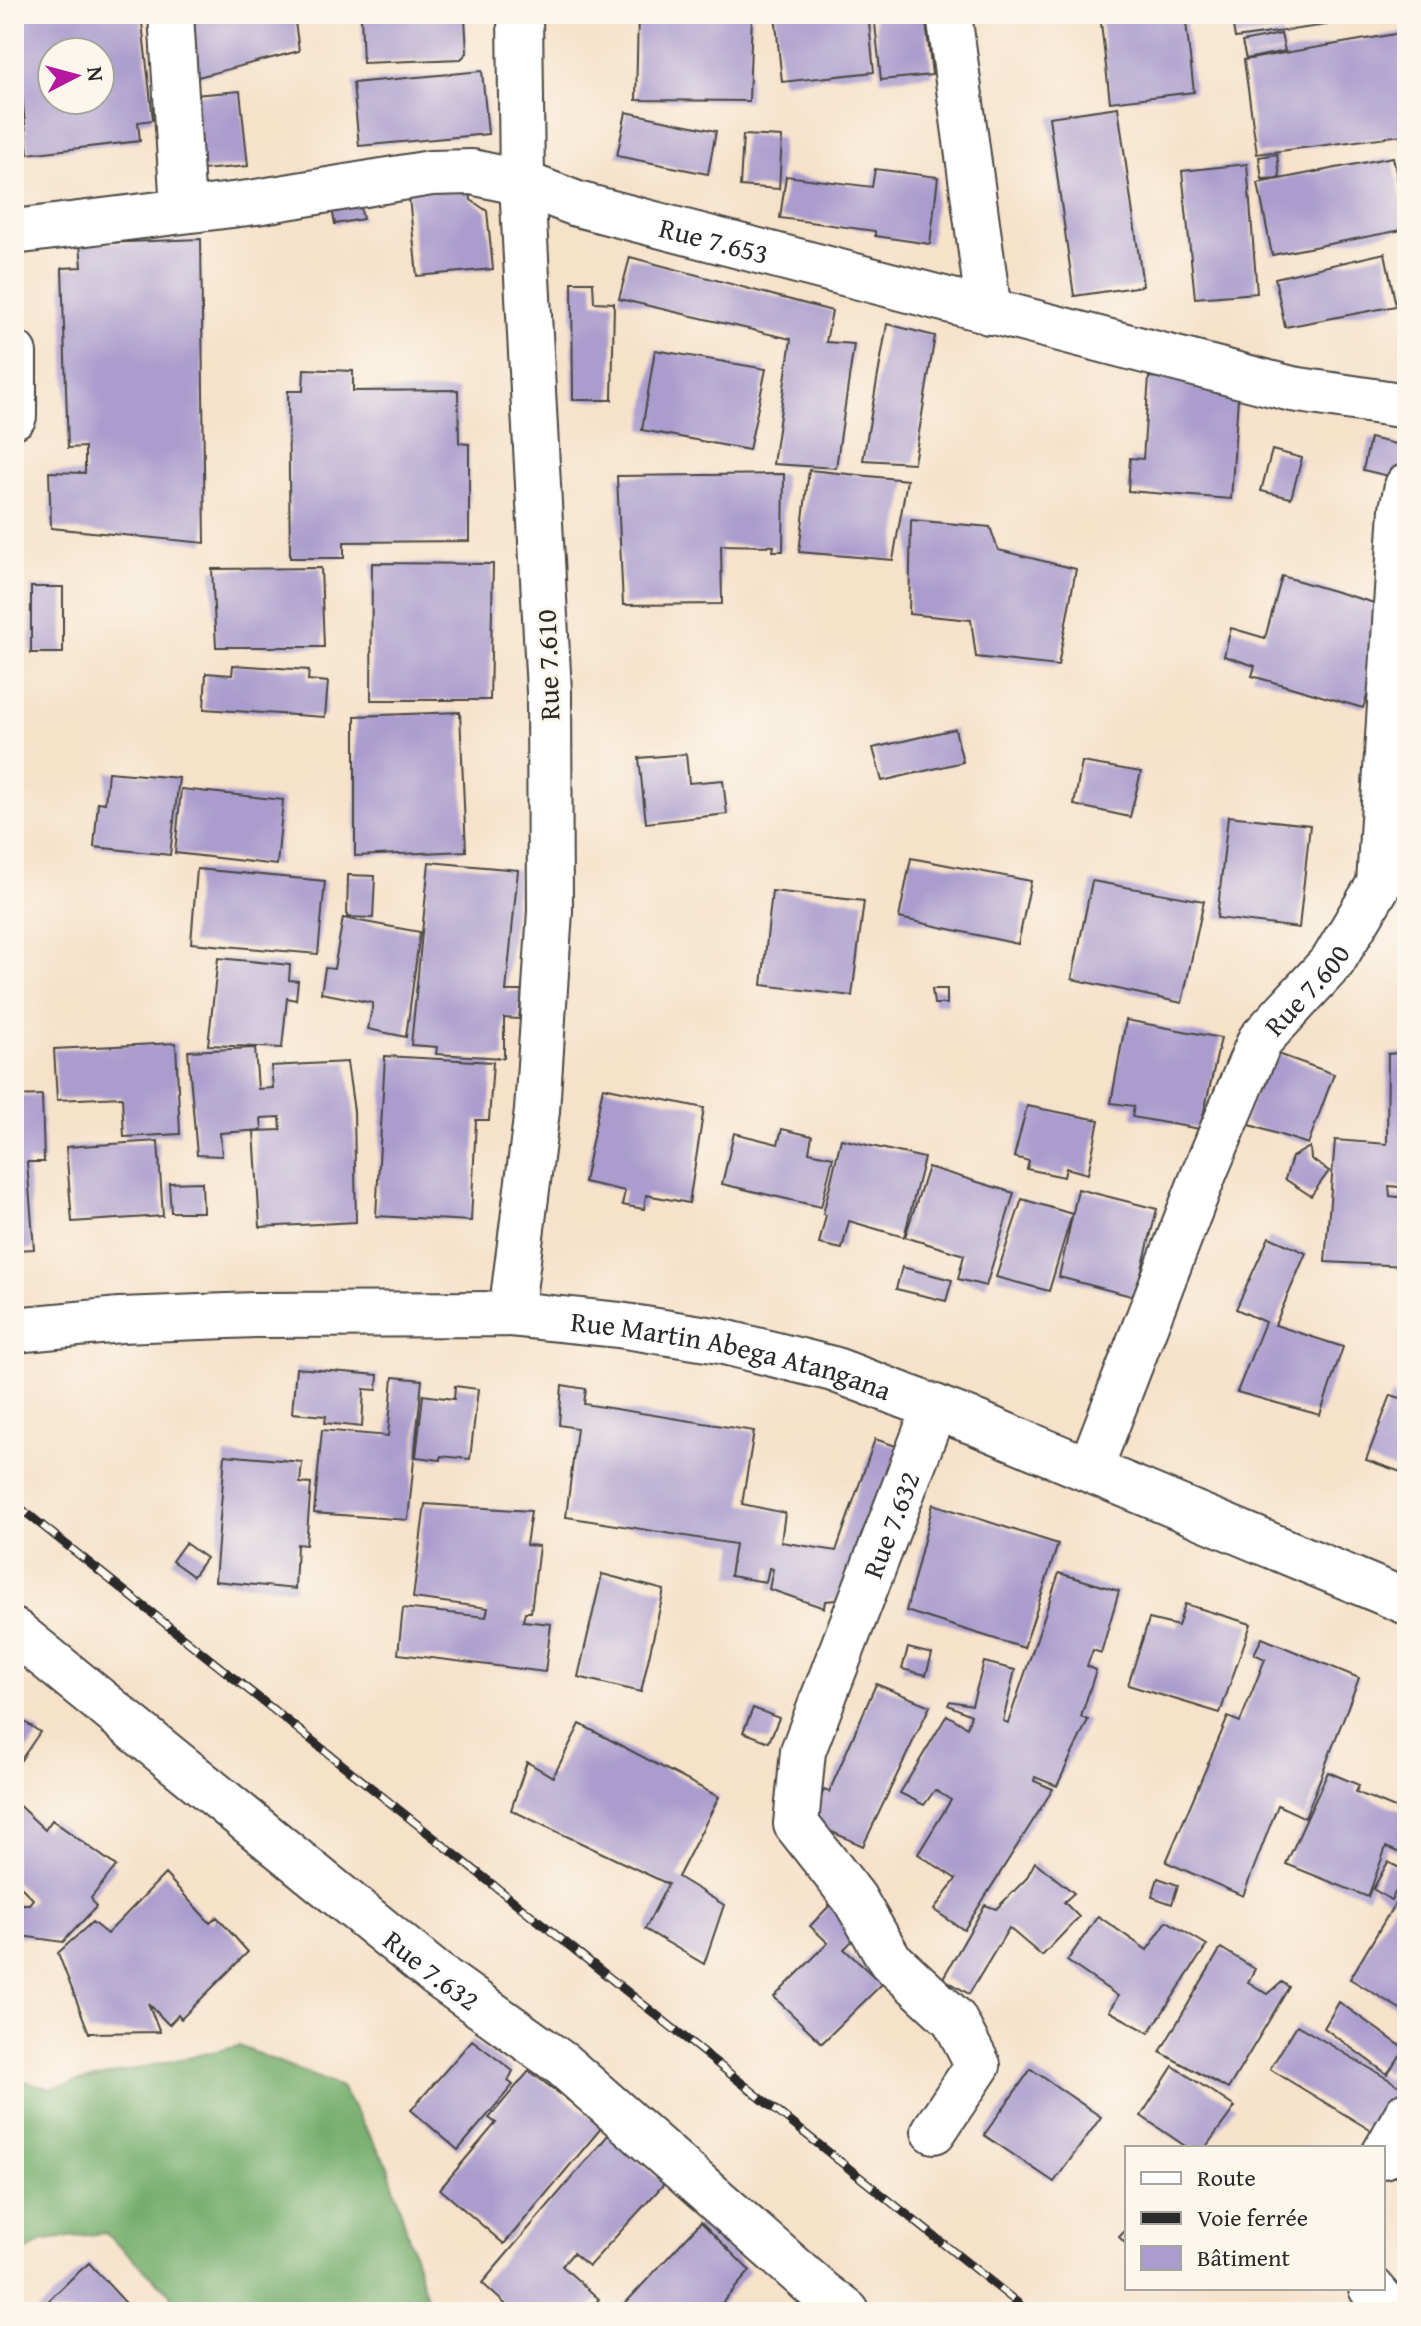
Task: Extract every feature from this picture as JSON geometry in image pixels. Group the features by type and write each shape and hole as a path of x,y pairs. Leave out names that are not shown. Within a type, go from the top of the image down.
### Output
{"street":[{"path":"171,14 183,209"},
{"name":"Rue 7.610","path":"511,1314 537,1111 550,911 549,692 522,183 520,14"},
{"path":"949,14 989,312"},
{"name":"Rue 7.653","path":"14,232 256,202 431,173 472,172 522,183 577,204 1292,389 1407,406"},
{"path":"14,353 14,416"},
{"name":"Rue 7.600","path":"1090,1469 1204,1174 1260,1040 1333,961 1379,884 1402,509 1407,486"},
{"name":"Rue Martin Abega Atangana","path":"18,1326 255,1315 511,1314 619,1325 720,1341 833,1369 935,1407 1407,1602"},
{"name":"Rue 7.632","path":"934,2131 978,2065 954,2019 890,1960 854,1898 796,1824 803,1751 935,1407"},
{"name":"Rue 7.632","path":"14,1631 436,1974 562,2064 847,2312"},
{"path":"1385,2152 1407,2114"},
{"path":"1373,2290 1392,2312"}],"green space":[{"path":"239,2046 341,2087 388,2167 428,2302 443,2312 168,2312 171,2294 105,2233 44,2240 14,2259 14,2078 50,2088"}],"building":[{"path":"14,14 141,14 153,120 138,122 140,141 28,154"},
{"path":"186,14 294,14 299,51 194,78"},
{"path":"361,14 478,14 478,18 465,17 467,53 461,59 363,63"},
{"path":"638,14 752,14 749,101 636,100"},
{"path":"775,14 868,14 874,72 782,82"},
{"path":"874,14 925,14 932,75 881,80"},
{"path":"1100,14 1185,14 1194,92 1110,102"},
{"path":"1231,14 1326,14 1327,25 1235,38"},
{"path":"1346,14 1373,14 1373,16 1347,19"},
{"path":"1407,32 1407,121 1400,122 1403,135 1257,154 1244,60"},
{"path":"1281,34 1285,51 1246,59 1242,42"},
{"path":"482,71 488,134 359,146 353,83"},
{"path":"240,91 248,166 190,171 183,96"},
{"path":"1118,107 1143,286 1074,296 1049,117"},
{"path":"626,112 716,131 708,174 617,156"},
{"path":"743,135 782,137 779,189 740,186"},
{"path":"1277,154 1280,178 1262,179 1259,157"},
{"path":"1393,157 1407,229 1272,255 1258,183"},
{"path":"1247,164 1257,293 1195,298 1182,171"},
{"path":"875,169 938,177 930,244 875,236 875,231 780,218 786,176 872,187"},
{"path":"408,187 470,190 471,200 487,211 493,269 417,276"},
{"path":"358,198 363,219 335,224 331,203"},
{"path":"201,239 205,543 51,528 49,472 85,473 85,447 68,448 62,268 82,267 80,244"},
{"path":"1385,253 1396,306 1285,327 1275,278"},
{"path":"630,257 832,311 826,342 854,344 836,468 773,464 791,339 619,299"},
{"path":"572,282 593,282 594,302 614,303 612,400 573,400"},
{"path":"887,324 935,336 914,463 863,460"},
{"path":"655,350 766,369 749,450 642,430"},
{"path":"304,369 353,371 353,391 458,390 459,443 469,444 469,541 344,542 344,558 290,558 288,391 303,391"},
{"path":"1149,377 1239,384 1231,499 1128,491 1130,458 1143,459"},
{"path":"1370,438 1404,446 1397,478 1363,470"},
{"path":"1272,450 1302,458 1291,498 1261,491"},
{"path":"809,470 907,480 893,560 799,552"},
{"path":"784,474 783,551 773,551 774,546 721,545 722,604 623,605 617,476"},
{"path":"911,520 990,527 998,550 1076,569 1058,666 976,657 971,620 909,614"},
{"path":"372,563 493,564 490,700 371,700"},
{"path":"321,568 324,647 216,647 212,569"},
{"path":"1282,576 1395,609 1363,708 1252,676 1255,666 1224,656 1231,628 1265,638"},
{"path":"31,587 63,587 63,653 31,653"},
{"path":"233,665 309,670 308,680 328,682 325,717 204,709 206,673 232,675"},
{"path":"460,712 466,851 355,856 355,716"},
{"path":"955,729 963,762 882,781 873,748"},
{"path":"686,754 689,783 723,780 727,814 646,823 639,758"},
{"path":"1082,762 1141,772 1130,817 1074,805"},
{"path":"108,772 179,778 170,855 94,847 98,802 105,803"},
{"path":"181,789 283,800 277,865 175,853"},
{"path":"1228,816 1310,825 1299,928 1217,918"},
{"path":"911,858 1031,881 1018,944 899,918"},
{"path":"429,862 518,870 506,991 522,991 519,1019 504,1018 504,1058 436,1054 437,1047 411,1045"},
{"path":"197,869 325,881 318,954 191,943"},
{"path":"348,875 375,876 373,918 347,917"},
{"path":"1092,881 1204,901 1182,1003 1072,979"},
{"path":"772,891 864,901 852,996 762,985"},
{"path":"343,918 420,932 406,1037 368,1029 373,1003 321,993 325,968 334,969"},
{"path":"218,958 290,965 289,980 298,981 296,1000 287,998 282,1048 208,1045"},
{"path":"932,989 947,989 947,1004 934,1004"},
{"path":"1126,1020 1221,1038 1200,1129 1132,1117 1134,1106 1111,1103"},
{"path":"176,1043 180,1134 124,1137 122,1097 57,1100 54,1049"},
{"path":"255,1048 258,1089 273,1088 271,1066 347,1062 354,1111 356,1222 260,1227 254,1131 281,1130 280,1117 261,1118 262,1130 220,1133 222,1156 197,1155 188,1051"},
{"path":"1270,1051 1334,1074 1308,1144 1244,1123"},
{"path":"1407,1052 1407,1188 1389,1186 1390,1196 1407,1198 1407,1266 1325,1262 1335,1140 1387,1144 1388,1054"},
{"path":"385,1056 493,1062 489,1120 476,1120 471,1221 376,1216"},
{"path":"603,1087 704,1108 689,1203 646,1195 644,1209 622,1205 625,1191 584,1182"},
{"path":"42,1095 44,1162 27,1162 34,1249 14,1250 14,1096"},
{"path":"1027,1106 1099,1120 1088,1174 1066,1168 1064,1177 1027,1169 1029,1161 1014,1157"},
{"path":"782,1129 812,1136 809,1152 833,1157 821,1207 722,1184 734,1133 778,1144"},
{"path":"841,1139 924,1158 904,1237 849,1221 842,1249 819,1244"},
{"path":"158,1141 163,1216 72,1222 66,1147"},
{"path":"1310,1147 1311,1159 1329,1171 1311,1196 1285,1179 1292,1157"},
{"path":"928,1167 1014,1193 986,1286 958,1279 964,1255 905,1237"},
{"path":"202,1182 203,1212 171,1212 169,1183"},
{"path":"1078,1189 1157,1209 1135,1297 1059,1277"},
{"path":"1022,1199 1072,1214 1049,1291 996,1277"},
{"path":"1269,1237 1306,1253 1275,1325 1343,1347 1320,1415 1237,1392 1265,1322 1236,1309"},
{"path":"902,1267 952,1280 946,1301 896,1289"},
{"path":"296,1368 378,1375 377,1390 364,1389 362,1427 325,1423 326,1416 292,1413"},
{"path":"393,1377 422,1380 408,1520 314,1513 322,1430 388,1436"},
{"path":"562,1385 586,1389 584,1404 754,1431 742,1504 785,1513 781,1542 836,1551 875,1439 902,1448 850,1599 825,1601 824,1608 769,1589 773,1569 769,1568 766,1582 730,1576 735,1544 566,1517 577,1428 559,1425"},
{"path":"455,1386 478,1389 470,1459 416,1457 423,1395 454,1399"},
{"path":"1391,1395 1407,1400 1407,1474 1366,1460"},
{"path":"225,1455 302,1462 300,1483 311,1484 306,1545 297,1544 295,1589 215,1581"},
{"path":"425,1504 531,1511 526,1545 539,1546 531,1612 525,1612 523,1621 551,1624 545,1672 398,1654 403,1608 486,1617 488,1608 413,1598"},
{"path":"933,1504 1058,1544 1024,1648 906,1611"},
{"path":"185,1543 206,1558 193,1576 172,1561"},
{"path":"1059,1573 1119,1591 1101,1653 1093,1650 1087,1666 1096,1670 1081,1717 1088,1720 1057,1786 1035,1777 1034,1781 1053,1789 964,1930 934,1910 956,1879 918,1854 951,1800 935,1790 924,1805 900,1793 947,1715 967,1727 971,1715 948,1705 950,1701 972,1705 984,1662 1015,1670 1003,1721 1008,1723"},
{"path":"602,1574 664,1590 641,1692 578,1677"},
{"path":"1185,1604 1251,1624 1220,1713 1128,1685 1149,1619 1178,1626"},
{"path":"1262,1638 1359,1678 1305,1818 1278,1805 1243,1896 1166,1862 1228,1717 1240,1722 1265,1659 1254,1654"},
{"path":"908,1648 932,1654 926,1675 902,1669"},
{"path":"876,1684 930,1706 863,1846 810,1822 824,1790 829,1792"},
{"path":"753,1708 779,1718 769,1742 743,1732"},
{"path":"14,1715 40,1732 14,1770"},
{"path":"580,1724 719,1797 678,1877 724,1905 704,1964 645,1929 668,1884 511,1810 527,1762 553,1777"},
{"path":"1328,1772 1359,1785 1356,1792 1407,1813 1407,1856 1386,1847 1368,1897 1286,1864"},
{"path":"14,1801 45,1830 52,1820 116,1866 91,1898 96,1907 63,1942 14,1935 14,1904 29,1904 33,1899 14,1880"},
{"path":"1035,1862 1074,1893 1064,1902 1079,1917 1042,1956 1009,1928 969,1994 943,1978 985,1905 996,1909 1026,1879"},
{"path":"1388,1862 1407,1872 1391,1900 1373,1889"},
{"path":"165,1874 210,1923 217,1917 248,1952 181,2019 178,2015 169,2025 148,2003 160,2032 89,2033 58,1953 92,1922 107,1934"},
{"path":"1158,1878 1178,1885 1172,1904 1152,1897"},
{"path":"1407,1883 1407,2002 1402,2010 1350,1979"},
{"path":"832,1903 861,1932 844,1949 882,1984 822,2043 774,1997 828,1943 810,1926"},
{"path":"1098,1916 1147,1950 1167,1921 1207,1945 1149,2033 1109,2011 1118,1996 1067,1961"},
{"path":"1221,1948 1255,1969 1248,1982 1268,1994 1282,1982 1289,1987 1228,2089 1160,2052"},
{"path":"1339,2002 1405,2049 1387,2074 1324,2028"},
{"path":"1297,2025 1403,2088 1375,2133 1270,2069"},
{"path":"472,2040 513,2071 508,2081 513,2085 458,2150 411,2110"},
{"path":"1173,2066 1235,2107 1206,2146 1185,2146 1141,2116"},
{"path":"1031,2069 1101,2117 1054,2182 984,2135"},
{"path":"529,2071 603,2126 504,2244 440,2189 496,2123 489,2118"},
{"path":"609,2134 664,2184 589,2266 573,2253 562,2266 599,2299 588,2312 514,2312 482,2283"},
{"path":"701,2222 750,2271 714,2312 617,2312"},
{"path":"89,2263 134,2312 37,2312 72,2278"}],"railway":[{"path":"14,1503 1029,2312"}]}
